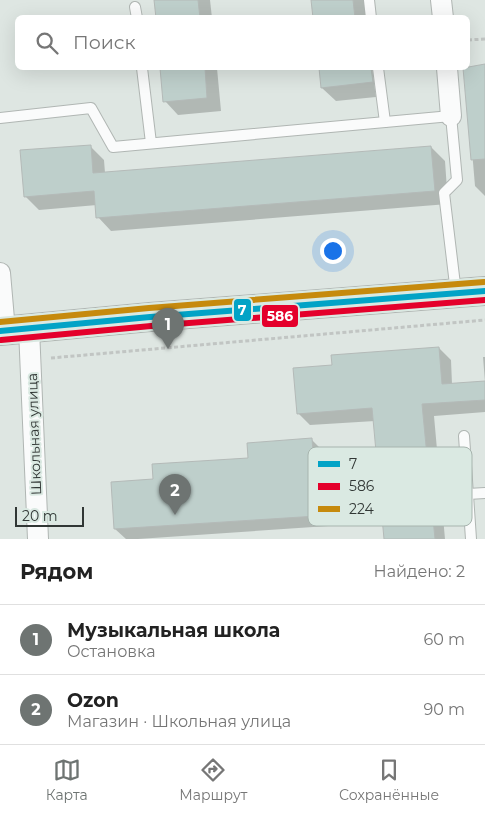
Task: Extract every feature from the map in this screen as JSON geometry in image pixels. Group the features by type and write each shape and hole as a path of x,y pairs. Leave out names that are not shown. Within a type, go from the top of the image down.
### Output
{"street":[{"path":"442,0 443,15"},
{"path":"447,70 451,116"},
{"name":"Школьная улица","path":"0,273 12,330 31,360 38,539"},
{"path":"12,330 150,317 485,292"}],"lane":[{"path":"369,0 371,15"},
{"path":"142,70 151,143"},
{"path":"378,70 385,122"},
{"path":"0,118 92,108 112,147 451,116 457,180 444,193 456,294"},
{"path":"464,436 465,447"},
{"path":"472,494 485,492"},
{"path":"470,526 471,539"}],"path":[{"path":"470,40 485,39"},
{"path":"31,360 485,320"}],"building":[{"path":"154,0 198,0 200,15 156,15"},
{"path":"311,0 353,0 355,15 313,15"},
{"path":"485,64 485,159 471,160 463,70 470,70 470,67"},
{"path":"160,70 205,70 207,98 163,102"},
{"path":"319,70 371,70 373,82 321,88"},
{"path":"91,145 93,173 431,146 435,191 96,218 94,191 24,197 20,150"},
{"path":"439,347 442,384 485,381 485,400 422,404 426,447 376,447 372,408 297,414 293,368 332,365 331,355"},
{"path":"312,438 313,447 308,447 308,517 114,529 111,482 153,479 152,464 248,458 247,443"},
{"path":"383,526 434,526 435,539 384,539"}],"transit line":[{"name":"224","path":"0,322 149,308 484,282"},
{"name":"7","path":"0,331 150,317 485,291"},
{"name":"586","path":"1,340 151,326 485,300"}],"place":[{"name":"Музыкальная школа","path":"168,349"},
{"name":"Ozon","path":"175,515"}]}
